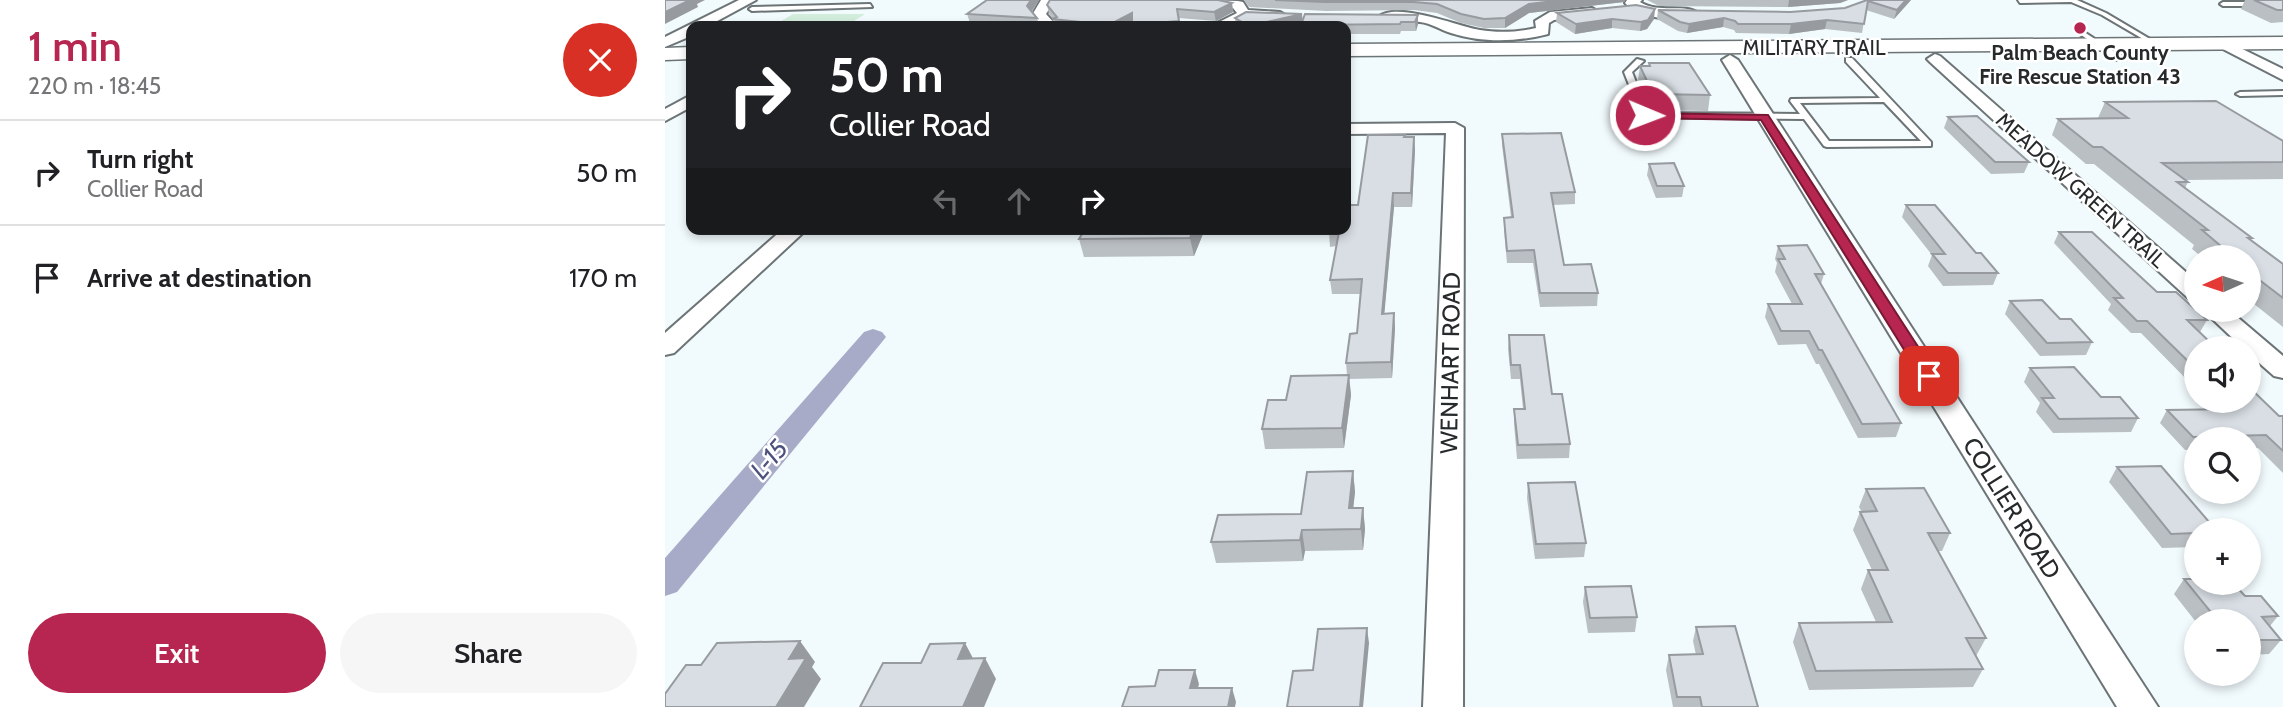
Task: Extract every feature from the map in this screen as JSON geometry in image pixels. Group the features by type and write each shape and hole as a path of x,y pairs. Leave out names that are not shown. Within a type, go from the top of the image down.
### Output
{"main road":[{"name":"MILITARY TRAIL","path":"1351,50 2283,43"},
{"path":"1351,58 1362,55 1520,54 1545,49"},
{"path":"665,52 686,53"},
{"name":"MILITARY TRAIL","path":"1351,60 1640,61 2283,56"},
{"path":"665,65 686,65"}],"street":[{"path":"710,21 769,0"},
{"path":"1045,21 1039,15 1040,9 1048,0"},
{"path":"1212,0 1238,5 1244,13 1292,17"},
{"path":"726,21 750,5"},
{"path":"1371,18 1424,18 1474,34 1520,36 1543,31 1542,21 1550,16 1626,6 1658,13 1702,13"},
{"path":"1234,21 1244,13"},
{"path":"665,43 686,32"},
{"path":"665,52 686,43"},
{"path":"2225,45 2283,75"},
{"name":"MEADOW GREEN TRAIL","path":"1935,59 2184,282"},
{"name":"COLLIER ROAD","path":"1730,60 2138,707"},
{"path":"665,116 686,103"},
{"name":"WENHART ROAD","path":"1351,129 1455,128 1443,707"},
{"path":"665,347 789,235"},
{"path":"2229,322 2283,370"},
{"path":"665,324 691,324"}],"lane":[{"path":"2020,1 2072,0 2104,14 2157,45"},
{"path":"2223,4 2283,4"},
{"path":"750,5 870,6"},
{"path":"2079,31 2120,58"},
{"path":"1849,60 1887,100 1928,144 1827,144 1794,101 1887,100"},
{"path":"1640,61 1627,72 1645,115 1806,117"},
{"path":"2240,94 2283,93"}],"green space":[{"path":"793,14 865,14 854,21 781,21"}],"building":[{"path":"665,0 690,0 665,12"},
{"path":"987,0 1031,0 1027,6 1037,18 967,14"},
{"path":"1050,0 1218,0 1232,3 1214,12 1177,9 1179,21 1132,21 1132,13 1117,21 1052,19 1057,17 1047,5"},
{"path":"1275,0 1563,0 1529,4 1505,18 1484,19 1461,14 1437,4"},
{"path":"1867,0 1906,0 1897,10 1868,1 1864,24 1827,20 1791,24 1738,24 1724,18 1689,24 1658,10 1790,12 1845,8"},
{"path":"2254,0 2283,0 2283,10 2277,10"},
{"path":"1636,5 1655,9 1648,20 1641,22 1612,19 1576,24 1557,13"},
{"path":"1246,12 1302,14 1271,21 1240,21 1235,18"},
{"path":"1305,14 1418,15 1415,22 1400,24 1302,21"},
{"path":"1649,63 1689,63 1710,95 1653,94 1640,66 1650,66"},
{"path":"2216,101 2283,141 2283,162 2162,163 2188,182 2177,182 2252,238 2248,238 2257,245 2220,245 2202,230 2208,230 2102,147 2093,147 2058,119 2128,118 2105,102"},
{"path":"1977,116 2029,162 1995,162 1948,117"},
{"path":"1561,133 1575,192 1551,193 1564,265 1591,264 1598,293 1540,293 1534,250 1507,251 1504,218 1513,217 1502,134"},
{"path":"1368,135 1414,137 1411,193 1393,193 1382,314 1394,313 1391,362 1346,363 1350,334 1357,333 1362,279 1330,280 1338,235 1351,235 1351,205 1358,205"},
{"path":"1674,163 1684,186 1657,186 1649,164"},
{"path":"1906,205 1935,205 1976,253 1981,253 1998,273 1948,273 1932,254 1945,254"},
{"path":"2059,232 2092,232 2157,292 2176,292 2184,299 2184,322 2189,322 2204,336 2184,336 2184,357 2147,321 2137,321 2114,298 2123,298"},
{"path":"1081,235 1191,235 1190,238 1079,239"},
{"path":"1807,245 1824,274 1815,274 1901,423 1862,424 1809,331 1781,331 1768,304 1802,304 1778,259 1785,259 1778,246"},
{"path":"2261,248 2283,264 2283,298 2261,281"},
{"path":"2042,300 2060,319 2071,319 2092,342 2047,343 2010,301"},
{"path":"1509,335 1544,335 1552,394 1562,394 1570,444 1518,445 1514,409 1525,409 1520,365 1511,365"},
{"path":"2074,367 2101,397 2120,397 2138,418 2059,419 2042,398 2054,398 2030,368"},
{"path":"1349,375 1342,428 1262,429 1268,400 1286,400 1291,376"},
{"path":"2261,399 2279,416 2283,416 2283,451 2266,435 2261,435 2261,427 2184,428 2167,410 2184,410 2184,413 2261,413"},
{"path":"2161,466 2184,493 2184,504 2194,504 2206,518 2184,518 2184,533 2171,534 2117,467"},
{"path":"1353,471 1349,508 1363,508 1361,529 1302,530 1300,540 1211,542 1218,515 1301,514 1307,472"},
{"path":"1575,482 1586,543 1536,544 1528,483"},
{"path":"1924,488 1950,533 1928,533 1986,638 1966,638 1983,669 1816,671 1799,623 1892,622 1868,570 1888,570 1860,512 1877,511 1866,489"},
{"path":"1631,586 1637,617 1590,618 1585,587"},
{"path":"2197,595 2261,596 2278,616 2262,617 2281,640 2261,640 2261,609 2208,609"},
{"path":"1735,626 1758,707 1702,707 1700,697 1677,697 1669,655 1703,654 1696,627"},
{"path":"1367,628 1360,707 1287,707 1293,671 1313,670 1318,629"},
{"path":"800,641 789,659 806,658 776,707 665,707 665,694 686,665 701,665 717,643"},
{"path":"965,643 958,659 985,658 963,707 860,707 883,663 921,663 930,644"},
{"path":"1159,670 1195,670 1190,688 1232,688 1228,707 1122,707 1129,687 1155,686"}],"waterway":[{"name":"L-15","path":"665,582 873,337"}],"place":[{"name":"Palm Beach County Fire Rescue Station 43","path":"2080,28"}],"route":[{"path":"1645,115 1764,117 1929,376"}]}
